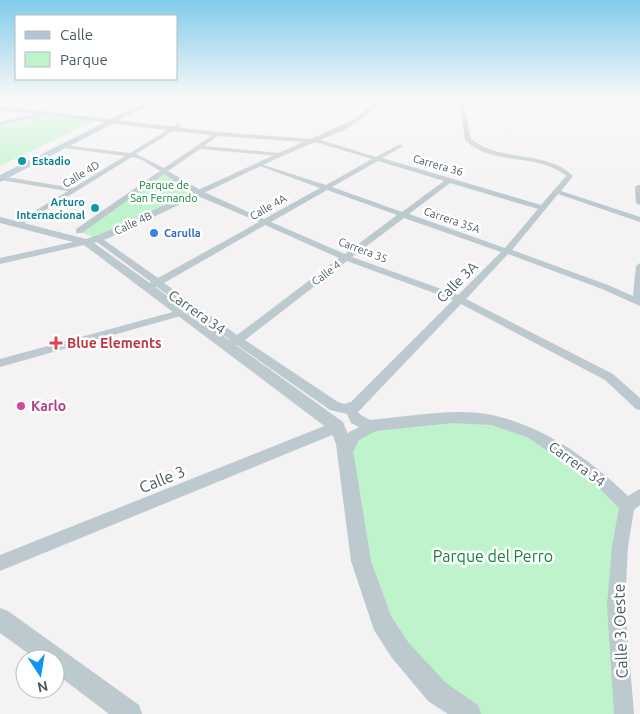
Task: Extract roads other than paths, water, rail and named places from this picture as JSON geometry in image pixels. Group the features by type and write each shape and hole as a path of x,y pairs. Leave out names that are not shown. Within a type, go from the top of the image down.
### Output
{"main road":[{"path":"53,140 70,132"},
{"path":"1,178 92,132"}],"street":[{"name":"Calle 4D","path":"22,222 168,132"},
{"name":"Carrera 36","path":"207,132 314,140 542,208"},
{"name":"Calle 4B","path":"0,261 87,238 198,193 278,154 331,132"},
{"name":"Calle 3A","path":"355,406 507,251 570,176 559,168 490,153 472,144 468,140 467,132"},
{"path":"87,238 163,172 217,134"},
{"name":"Carrera 35","path":"65,146 133,155 144,159 198,193 266,221 346,258 458,299 593,368 608,377 640,405"},
{"name":"Calle 4A","path":"152,285 400,146"},
{"path":"199,147 278,154"},
{"name":"Carrera 35A","path":"259,164 507,251 605,287 638,302"},
{"path":"1,178 74,190"},
{"name":"Calle 4","path":"232,344 449,180"},
{"path":"638,187 640,203"},
{"path":"558,192 638,217"},
{"name":"Carrera 34","path":"0,213 22,222 87,238 232,344 337,427"},
{"name":"Carrera 34","path":"0,220 22,222"},
{"path":"638,302 640,266"},
{"name":"Carrera 34","path":"152,285 180,313 339,409 350,409 355,406"},
{"path":"0,363 180,313"},
{"path":"355,406 352,412 356,420 364,425 374,425"},
{"name":"Carrera 34","path":"346,452 354,436 363,429 374,425 453,418 491,420 531,433 565,453 633,501"},
{"path":"337,427 346,452 361,561 382,622 400,650 438,692 469,714"},
{"name":"Calle 3","path":"0,563 337,427"},
{"name":"Calle 3 Oeste","path":"624,714 616,605 620,546 633,501"},
{"path":"0,619 41,649"},
{"path":"65,666 130,714"}],"place":[{"name":"Estadio","path":"22,161"},
{"name":"Arturo Internacional","path":"95,208"},
{"name":"Carulla","path":"154,233"},
{"name":"Blue Elements","path":"56,343"},
{"name":"Karlo","path":"21,406"}],"park label":[{"name":"Parque de San Fernando","path":"164,191"},
{"name":"Parque del Perro","path":"493,556"}]}
